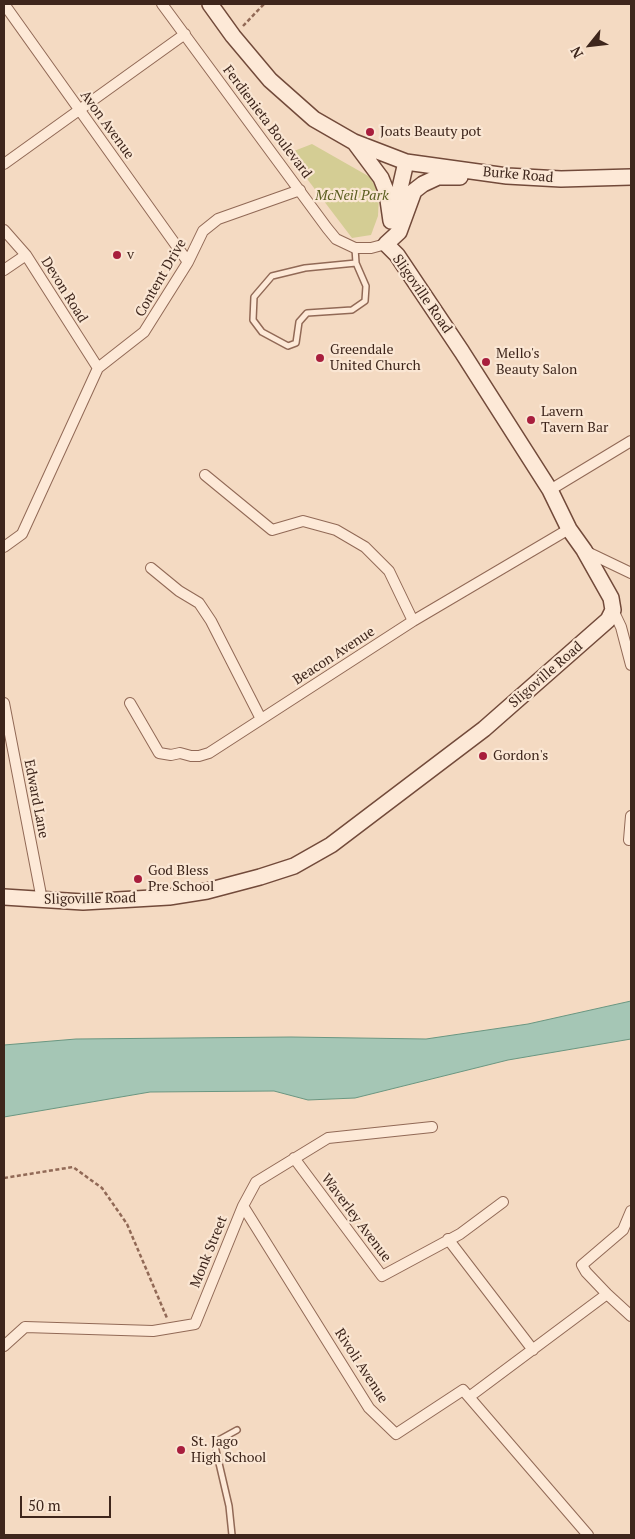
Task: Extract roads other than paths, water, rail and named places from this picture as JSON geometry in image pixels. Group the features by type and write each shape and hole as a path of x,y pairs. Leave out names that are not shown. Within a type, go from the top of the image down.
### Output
{"street":[{"name":"Avon Avenue","path":"4,4 188,262"},
{"name":"Ferdienieta Boulevard","path":"162,4 327,228 336,239 355,248"},
{"path":"210,4 233,36 270,80 314,119 354,142 381,178 387,193 390,221"},
{"path":"4,164 185,34"},
{"name":"Burke Road","path":"354,142 406,162 507,176 561,179 631,177"},
{"name":"Sligoville Road","path":"4,897 84,902 169,897 207,891 294,866 331,845 484,729 608,620 613,610 611,598 584,550 569,529 550,490 462,352 397,255 386,244 390,221 406,162"},
{"path":"355,248 371,248 386,244 399,232 414,191 423,184 438,177 507,176"},
{"name":"Content Drive","path":"4,547 22,534 98,368 144,332 188,262 203,231 218,219 300,190"},
{"name":"Devon Road","path":"4,230 26,255 98,368"},
{"path":"4,270 26,255"},
{"path":"550,490 631,441"},
{"path":"205,475 272,530 303,521 336,530 365,547 389,571 413,621"},
{"name":"Beacon Avenue","path":"130,704 159,753 171,755 180,753 199,756 209,753 413,621 569,529"},
{"path":"584,550 631,573"},
{"path":"150,568 199,604 212,621 261,719"},
{"path":"613,610 621,627 631,665"},
{"name":"Edward Lane","path":"4,703 42,900"},
{"path":"629,840 631,816"},
{"name":"Monk Street","path":"4,1346 25,1327 153,1331 195,1324 243,1206 256,1182 328,1138 432,1127"},
{"name":"Waverley Avenue","path":"294,1158 382,1276 460,1234 503,1202"},
{"name":"Rivoli Avenue","path":"243,1206 369,1408 396,1434 463,1390 469,1397"},
{"path":"631,1210 623,1230 582,1265 586,1272 607,1294 631,1316"},
{"path":"448,1239 533,1350"},
{"path":"588,1535 469,1397 607,1294"}],"lane":[{"path":"355,248 356,263 366,286 365,301 352,310 307,313 298,322 296,343 288,346 262,332 253,320 254,297 272,276 305,268 356,263"},
{"path":"232,1535 229,1506 215,1446 217,1441 237,1430"}],"place":[{"name":"Joats Beauty pot","path":"370,132"},
{"name":"v","path":"117,255"},
{"name":"Greendale United Church","path":"320,358"},
{"name":"Mello's Beauty Salon","path":"486,362"},
{"name":"Lavern Tavern Bar","path":"531,420"},
{"name":"Gordon's","path":"483,756"},
{"name":"God Bless Pre School","path":"138,879"},
{"name":"St. Jago High School","path":"181,1450"}],"park label":[{"name":"McNeil Park","path":"352,196"}]}
